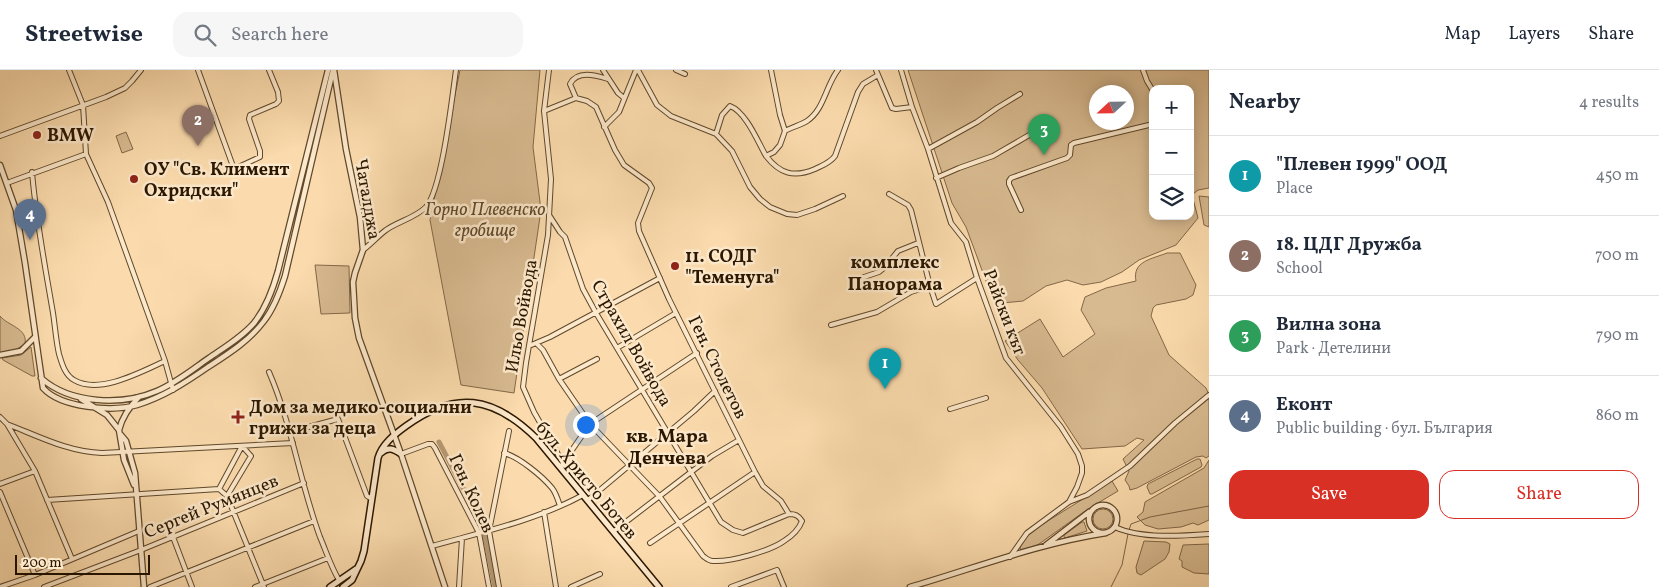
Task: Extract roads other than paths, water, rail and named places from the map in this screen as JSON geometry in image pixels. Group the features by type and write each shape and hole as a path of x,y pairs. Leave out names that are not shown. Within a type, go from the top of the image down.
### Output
{"main road":[{"name":"бул. Христо Ботев","path":"343,587 352,582 364,552 378,458 382,448 394,435 437,407 461,402 478,402 502,411 519,422 536,438 562,465 583,495 660,587"},
{"path":"378,458 382,452 388,449 401,454"},
{"path":"330,587 357,568"}],"street":[{"path":"69,70 83,105 86,154 108,202 165,361 173,390"},
{"path":"0,136 125,88 141,70"},
{"path":"198,70 234,170 260,157 260,151 249,119 250,115 279,101 278,92 269,70"},
{"path":"78,397 109,400 139,397 159,390 240,336 254,322 263,310 278,271 328,70"},
{"path":"0,165 16,210 43,388 54,396 68,402 96,408 131,407 173,390 247,339 264,321 276,301 285,276 334,70"},
{"name":"Чаталджа","path":"334,70 343,132 360,217 363,250 353,282 355,318 359,338 401,454 445,587"},
{"path":"363,250 388,229 419,212 434,194 440,171 456,70"},
{"name":"Ильо Войвода","path":"549,70 544,111 550,179 548,235 523,388 562,465"},
{"path":"603,70 618,93 624,98"},
{"path":"544,111 576,98 587,101 596,107 604,127 619,112 637,70"},
{"path":"637,70 657,105 671,116 716,134 732,151 750,187 770,207 788,214 797,215 843,196"},
{"path":"676,70 685,74"},
{"path":"766,156 774,152 780,145 785,131 771,70"},
{"path":"785,131 808,120 820,105 833,76 838,70"},
{"path":"876,70 892,108 912,107"},
{"name":"Райски кът","path":"901,70 951,223 966,242 1006,358 1061,427 1078,454 1082,473 1070,502"},
{"path":"1143,70 1149,85"},
{"path":"576,98 570,84 572,78 589,74 608,79"},
{"path":"716,134 722,115 730,106 736,108 744,117 766,156 774,166 788,173 805,173 830,162 835,156 858,92 863,84 878,75"},
{"path":"928,149 977,122 1020,94"},
{"path":"1021,210 1009,184 1011,178 1067,158 1070,155 1071,145 1074,143 1149,125"},
{"name":"Ген. Столетов","path":"604,127 624,165 649,183 652,188 638,223 639,231 676,313 755,472 763,486 781,501 789,514 795,514 802,521 798,530 785,541 771,548 742,556 712,561 703,556 680,523"},
{"path":"936,178 993,156 1043,127"},
{"path":"7,183 32,172 86,154"},
{"path":"32,172 46,280 59,354 67,376 76,381 93,385 108,384 165,361"},
{"path":"889,194 908,205 936,304 977,278"},
{"name":"Страхил Войвода","path":"549,215 565,237 583,289 596,313 721,522 732,530 743,533 789,514"},
{"path":"855,280 879,272 898,251 918,243"},
{"path":"529,346 537,344 660,278"},
{"path":"831,325 877,312 911,292 930,286"},
{"path":"617,348 676,313"},
{"path":"0,356 21,351 35,337"},
{"path":"537,344 543,350 558,379 590,424 660,497 680,523"},
{"path":"562,465 590,424 696,353"},
{"path":"558,379 597,359"},
{"path":"269,372 279,395 314,521 328,558 339,580"},
{"path":"41,378 49,385 78,397 107,414 126,441 135,473 144,587"},
{"path":"588,500 715,391"},
{"path":"1010,557 1026,533 1070,502 1087,495 1130,466 1175,423 1209,395"},
{"path":"136,493 122,452 120,433 121,424 139,397"},
{"path":"950,409 986,398"},
{"path":"0,417 7,424 35,471 72,559"},
{"path":"290,432 338,419 367,496 372,499"},
{"path":"7,424 69,449 84,453 293,444"},
{"path":"484,532 508,431"},
{"path":"614,531 712,456 739,440"},
{"name":"Ген. Колев","path":"401,454 432,444 484,532 499,587"},
{"path":"219,489 242,446"},
{"path":"227,496 251,456 242,446"},
{"path":"504,453 516,458 547,483 555,493 560,506"},
{"path":"0,484 35,471"},
{"path":"650,543 755,472"},
{"name":"Сергей Румянцев","path":"44,587 304,483"},
{"path":"47,500 219,489 227,496 263,585"},
{"path":"0,492 35,574"},
{"path":"432,546 484,532 544,512 583,495"},
{"path":"910,587 1010,557 1106,533 1115,527 1118,517 1112,507 1101,504 1097,505 1043,548"},
{"path":"1091,510 1089,519 1091,527 1098,532 1106,533"},
{"path":"544,512 556,587"},
{"path":"150,587 314,521"},
{"path":"1115,527 1126,531 1168,536 1209,534"},
{"name":"Сергей Румянцев","path":"0,587 139,532"},
{"name":"Ген. Колев","path":"484,532 489,587"},
{"path":"173,536 192,587"},
{"path":"459,587 462,538"},
{"path":"255,587 328,558"},
{"path":"732,587 777,570 784,587"},
{"path":"348,573 352,582"},
{"path":"571,587 600,574"}],"waterway":[{"path":"439,442 483,526 495,587"},
{"path":"1129,530 1131,524 1150,517 1209,506"},
{"path":"1111,587 1122,565 1128,534"}],"place":[{"name":"BMW","path":"37,135"},
{"name":"18. ЦДГ Дружба","path":"198,146"},
{"name":"Вилна зона","path":"1044,155"},
{"name":"ОУ \"Св. Климент Охридски\"","path":"134,179"},
{"name":"Еконт","path":"30,240"},
{"name":"11. СОДГ \"Теменуга\"","path":"675,266"},
{"name":"\"Плевен 1999\" ООД","path":"885,389"},
{"name":"Дом за медико-социални грижи за деца","path":"238,417"}],"district":[{"name":"комплекс Панорама","path":"895,272"},
{"name":"кв. Мара Денчева","path":"667,446"}],"park label":[{"name":"Горно Плевенско гробище","path":"485,219"}]}
